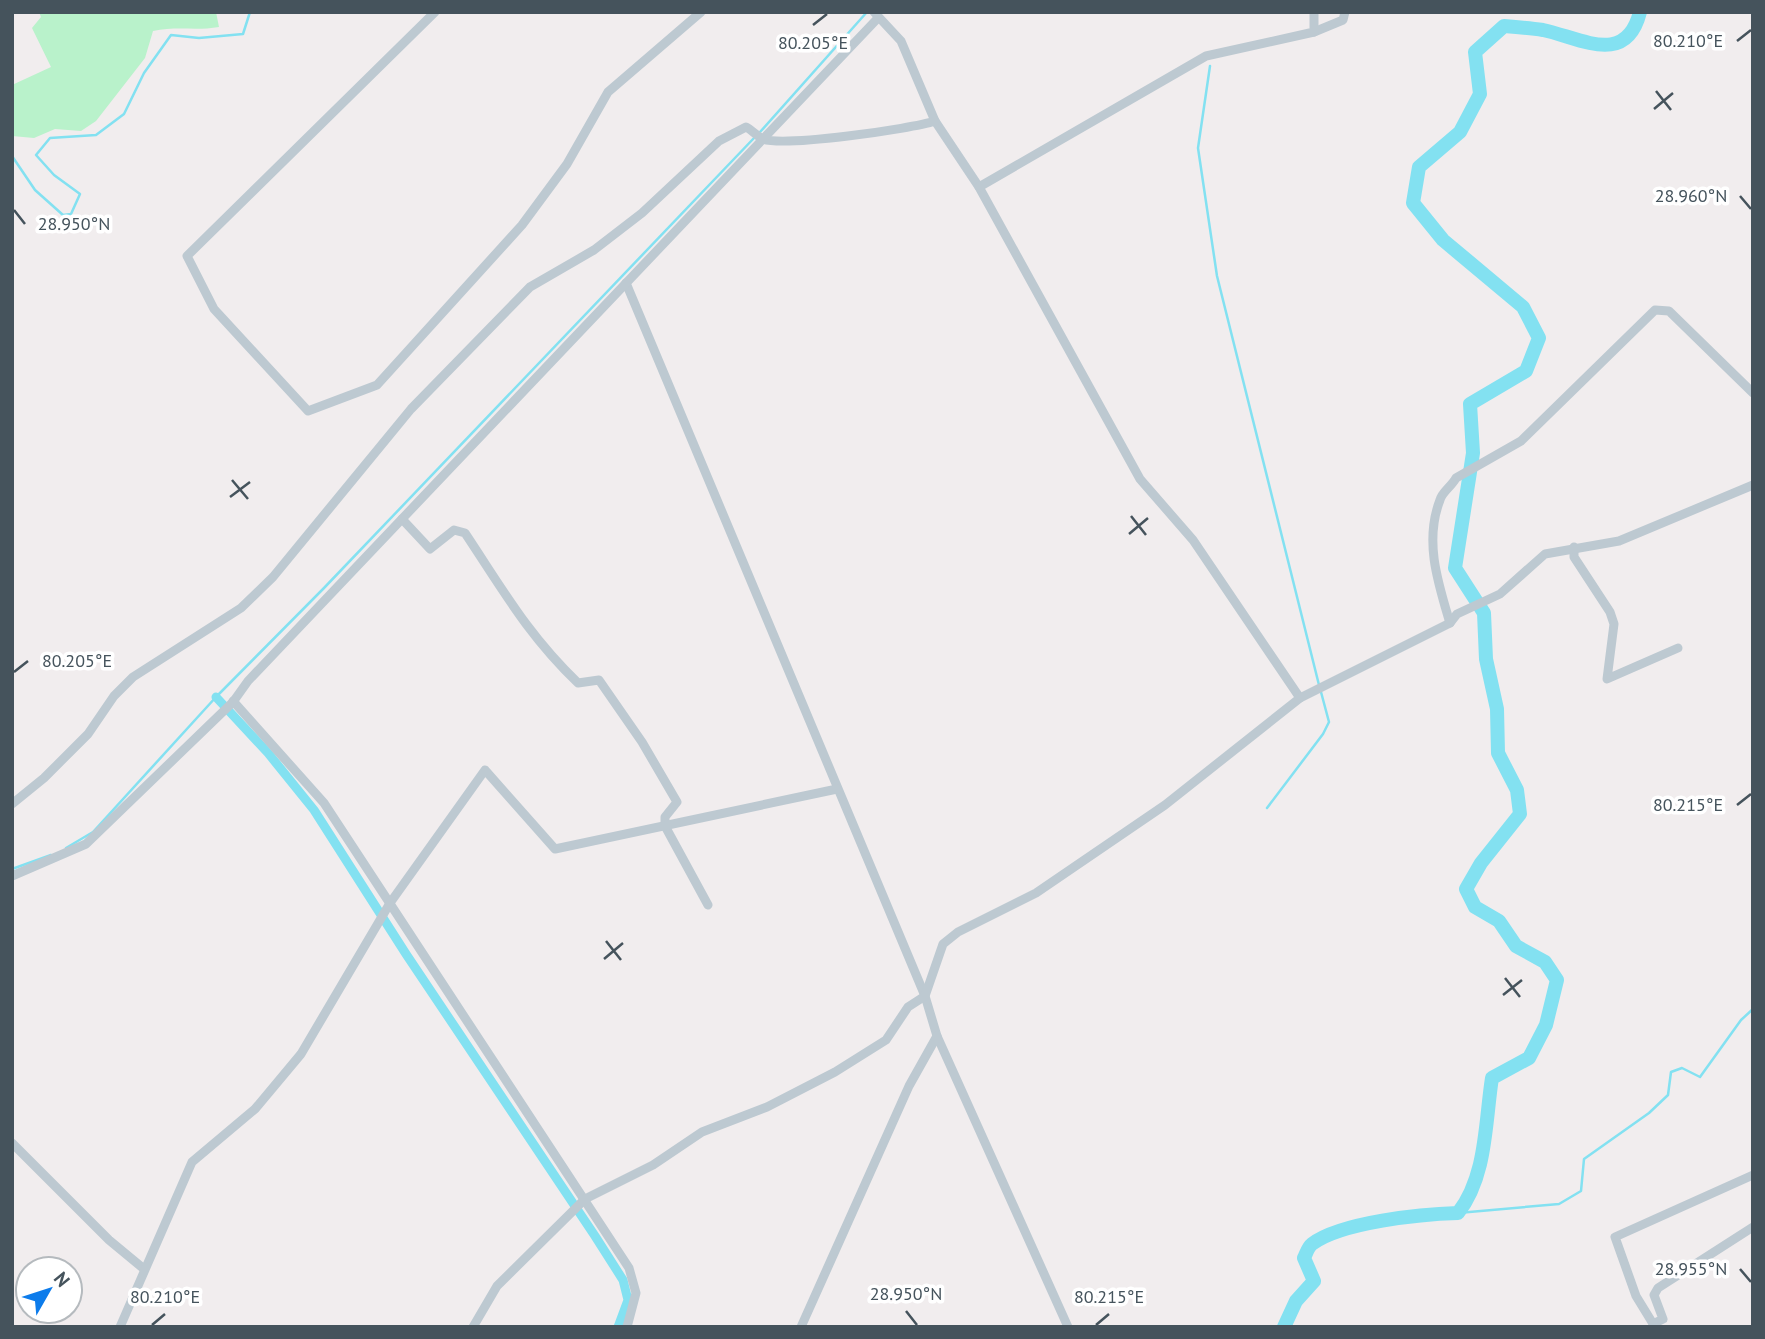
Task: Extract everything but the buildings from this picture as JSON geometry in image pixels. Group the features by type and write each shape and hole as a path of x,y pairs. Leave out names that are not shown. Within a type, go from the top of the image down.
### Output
{"street":[{"path":"435,12 187,256 214,309 308,411 377,385 522,225 567,164 608,92 701,12"},
{"path":"1314,12 1314,32"},
{"path":"979,187 1206,56 1314,32 1343,20 1345,12"},
{"path":"12,876 86,844 214,720 876,15 901,41 935,121 979,187 1140,479 1193,540 1300,698"},
{"path":"12,804 44,778 88,734 114,696 133,677 241,608 273,577 411,409 530,287 594,250 642,213 728,135 746,127 760,136 813,139 912,128 935,121"},
{"path":"626,283 925,996 937,1036 1068,1327"},
{"path":"1450,623 1433,565 1440,496 1450,489 1456,478 1521,441 1655,310 1669,310 1753,393"},
{"path":"473,1327 497,1286 585,1199 653,1165 702,1132 767,1107 835,1072 886,1040 908,1007 925,996 943,944 958,932 1036,893 1154,813 1300,698 1450,623 1457,614 1500,594 1545,554 1619,541 1753,485"},
{"path":"402,519 430,549 454,530 465,533 523,624 548,654 578,683 599,680 642,742 677,802 665,817 665,826 708,905"},
{"path":"1574,547 1574,557 1610,612 1614,624 1607,679 1678,648"},
{"path":"233,701 324,803 585,1199 635,1281 635,1306 627,1327"},
{"path":"120,1327 192,1162 255,1109 302,1054 390,904 485,770 555,849 837,789"},
{"path":"801,1327 909,1086 937,1036"},
{"path":"12,1143 109,1240 144,1269"},
{"path":"1753,1174 1615,1237 1636,1296 1654,1325 1663,1319 1654,1295 1658,1289 1753,1227"}],"green space":[{"path":"39,12 216,12 219,27 153,31 145,58 96,121 81,131 55,129 34,138 12,136 12,85 51,67 32,28 41,17"}],"waterway":[{"path":"12,156 35,190 63,215 71,214 80,194 54,175 36,155 50,138 96,135 124,114 144,73 171,35 199,38 243,34 250,12"},
{"path":"760,132 867,12"},
{"path":"1284,1327 1296,1301 1314,1281 1304,1258 1312,1244 1325,1236 1361,1225 1404,1217 1458,1213 1468,1198 1480,1166 1492,1078 1529,1058 1546,1025 1557,980 1545,962 1516,946 1499,921 1475,907 1466,889 1481,863 1520,814 1517,790 1498,753 1497,709 1486,659 1484,613 1455,568 1473,453 1470,404 1526,371 1539,338 1523,307 1443,240 1413,203 1419,167 1460,132 1480,94 1475,52 1504,26 1543,30 1600,45 1613,44 1624,39 1633,29 1640,12"},
{"path":"1210,66 1198,148 1217,276 1319,685"},
{"path":"66,848 93,832 216,697 324,588 755,137"},
{"path":"1267,808 1323,734 1329,722 1321,692"},
{"path":"216,697 268,753 314,810 406,954 595,1236 623,1280 628,1300 618,1327"},
{"path":"12,869 51,855"},
{"path":"1458,1213 1559,1204 1581,1191 1584,1159 1649,1113 1668,1095 1671,1072 1682,1068 1700,1077 1741,1020 1753,1009"}]}
